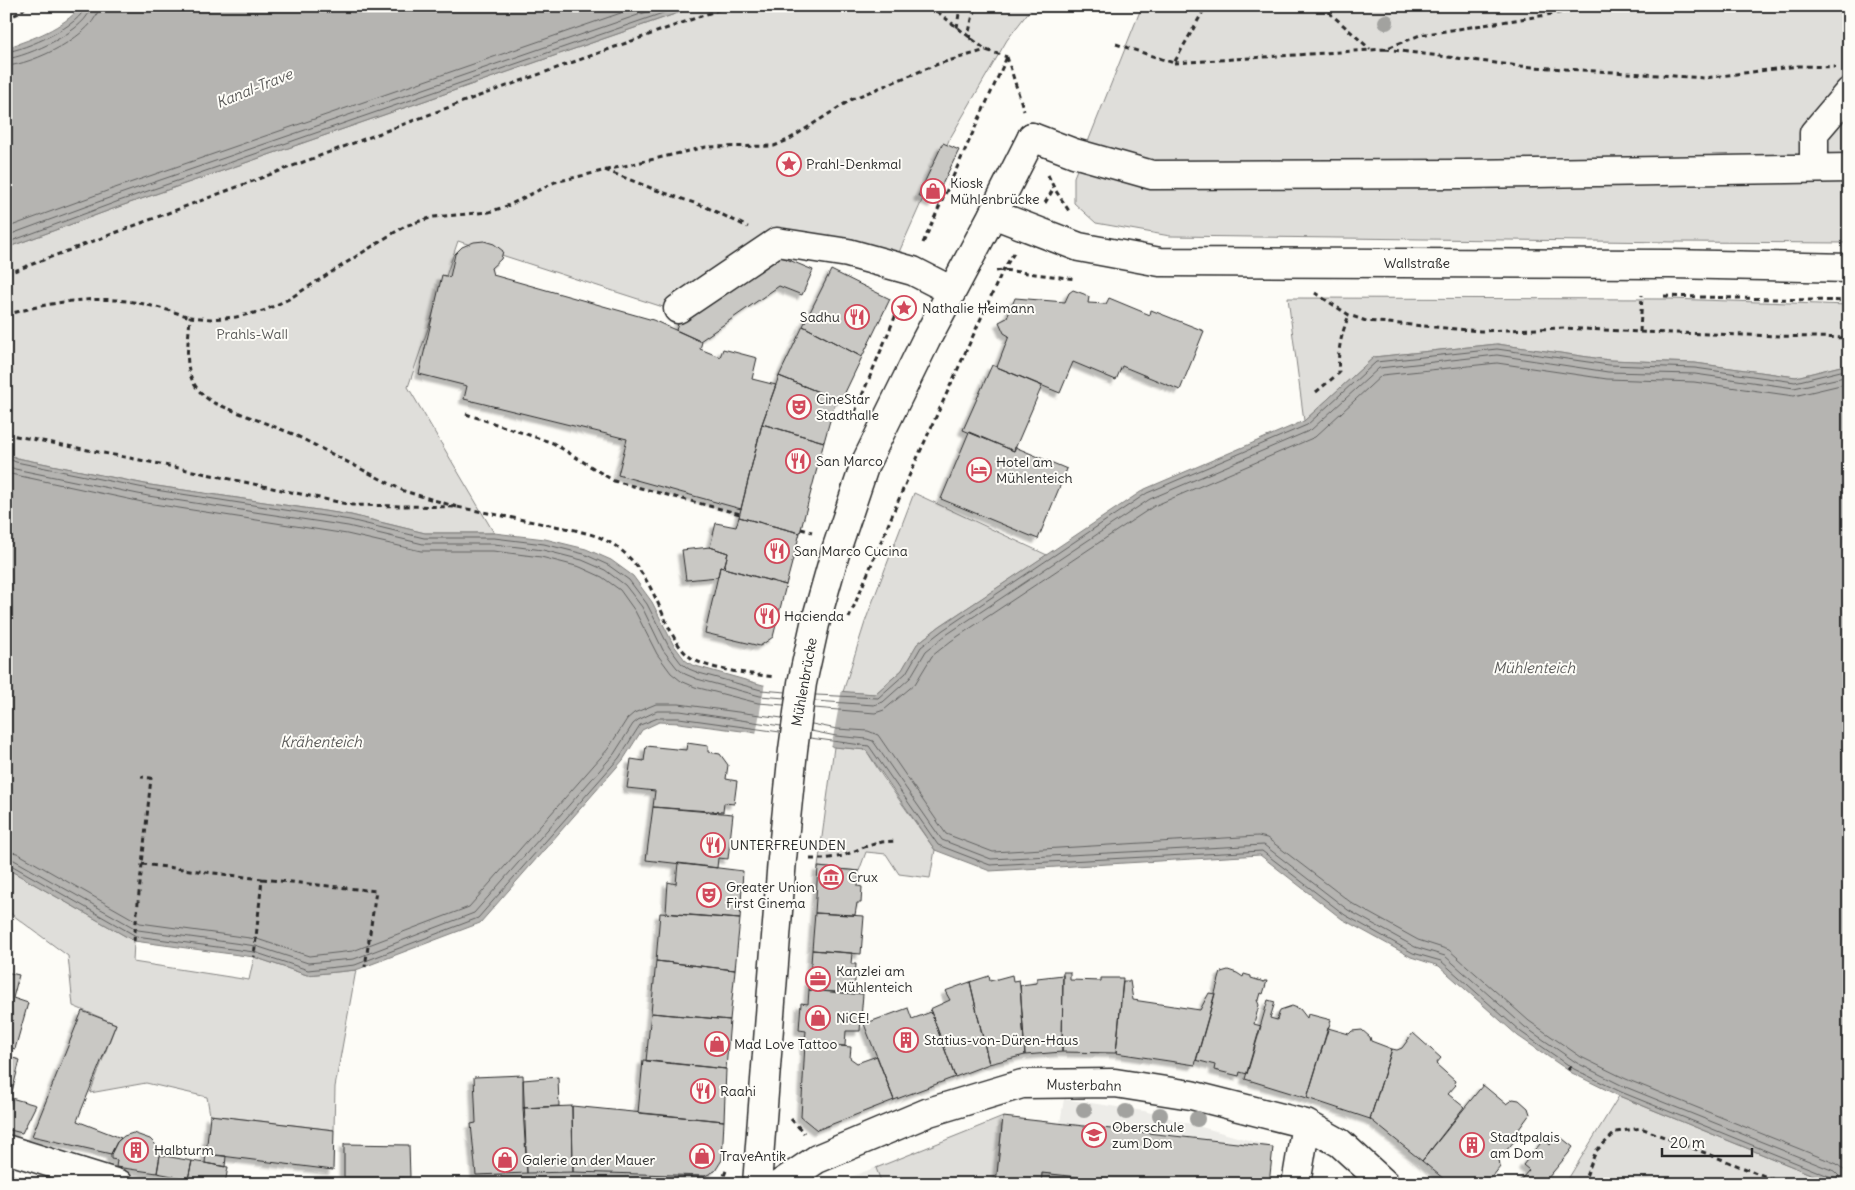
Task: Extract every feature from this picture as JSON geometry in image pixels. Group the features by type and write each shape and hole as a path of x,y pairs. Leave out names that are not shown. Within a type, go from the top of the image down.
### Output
{"street":[{"path":"1814,168 1814,134 1845,80"},
{"path":"1032,137 1074,153 1152,175 1466,174 1849,168"},
{"name":"Mühlenbrücke","path":"757,1184 782,859 793,750 802,683 815,624 836,550 866,464 952,291 1032,137"},
{"name":"Wallstraße","path":"992,214 1079,247 1160,262 1670,264 1849,268"},
{"path":"678,309 777,242 848,253 913,271 952,291"},
{"name":"Musterbahn","path":"780,1184 817,1159 929,1112 1022,1084 1115,1083 1191,1095 1306,1124 1340,1143 1385,1184"},
{"path":"1296,1184 1306,1124"},
{"path":"6,1149 119,1184"}],"path":[{"path":"6,19 22,12 26,6"},
{"path":"6,274 468,100 729,6"},
{"path":"930,6 986,50 1007,57"},
{"path":"957,28 960,6"},
{"path":"971,40 969,32 975,6"},
{"path":"1174,63 1206,6"},
{"path":"1322,6 1371,50"},
{"path":"1385,49 1420,35 1603,6"},
{"path":"1116,44 1174,63 1385,49 1520,66 1706,78 1798,66 1845,80"},
{"path":"6,315 40,306 82,299 114,300 151,305 190,317 212,319 236,317 263,310 289,299 405,226 434,217 489,212 507,206 555,182 706,147 774,146 788,140 852,99 938,64 986,50"},
{"path":"1007,57 1032,137"},
{"path":"913,271 915,262 1007,57"},
{"path":"604,170 706,207 742,224"},
{"path":"848,621 904,487 1003,270"},
{"path":"1315,293 1349,315 1366,321 1480,331 1565,328 1849,338"},
{"path":"1640,332 1642,295 1652,295"},
{"path":"1661,296 1849,301"},
{"path":"1316,392 1339,373 1338,349 1349,315"},
{"path":"190,317 189,374 192,384 214,403 293,434 404,491 457,507 575,530 607,541 630,558 650,584 677,642 689,657 703,664 747,674 775,677"},
{"path":"466,414 553,444 614,481 740,514"},
{"path":"6,434 156,463 352,505 457,507"},
{"path":"801,529 812,532"},
{"path":"134,941 151,778 141,777"},
{"path":"782,859 823,859 843,856 873,844 897,841"},
{"path":"142,864 376,891 365,967"},
{"path":"254,957 262,879"},
{"path":"1568,1070 1572,1066"},
{"path":"1583,1184 1596,1150 1616,1132 1641,1128 1785,1184"}],"shaded area":[{"name":"Oberschule zum Dom","path":"1064,1099 1144,1111 1273,1147 1269,1184 840,1184 841,1181 1003,1117 1060,1123"}],"green space":[{"name":"Prahls-Wall","path":"698,6 1033,6 1007,40 949,140 896,259 773,233 663,307 458,241 408,387 494,533 425,533 351,515 150,485 17,458 6,453 6,248 121,206"},
{"path":"1142,6 1849,6 1849,243 1170,236 1096,223 1074,203 1074,177"},
{"path":"1288,298 1670,299 1849,305 1849,364 1796,377 1695,363 1609,360 1497,344 1374,357 1304,421"},
{"path":"914,493 1047,555 940,626 918,643 902,670 875,694 843,692 866,619"},
{"path":"834,747 866,750 935,850 930,878 899,874 886,854 866,852 859,871 818,867"},
{"path":"6,868 134,941 133,962 249,980 254,957 307,975 356,970 335,1087 334,1130 210,1115 207,1097 146,1083 90,1093 116,1024 73,1006 68,956 6,910"},
{"path":"1619,1096 1835,1184 1565,1184"},
{"path":"1003,1117 996,1184 882,1184 876,1168"},
{"path":"1042,1173 1076,1176 1075,1184 1041,1184"}],"water":[{"name":"Kanal-Trave","path":"82,6 698,6 121,206 6,248 6,48 56,27"},
{"name":"Mühlenteich","path":"1497,344 1609,360 1695,363 1796,377 1849,364 1849,1184 1835,1184 1619,1096 1572,1073 1518,1036 1439,966 1411,957 1342,919 1260,855 990,871 935,850 866,750 834,747 750,732 659,722 642,730 623,760 480,923 356,970 307,975 254,957 134,941 6,868 6,453 17,458 150,485 351,515 425,533 494,533 545,539 586,549 611,560 633,576 652,602 673,644 685,660 692,665 763,685 875,694 902,670 917,644 940,626 1145,489 1304,421 1374,357"}],"pier":[{"path":"765,682 842,689 831,749 756,735"}],"building":[{"path":"943,143 959,150 933,203 918,196"},
{"path":"484,241 494,244 503,251 501,259 491,268 493,275 653,320 702,342 700,349 720,357 723,349 757,358 752,379 776,385 762,424 741,509 618,475 627,439 464,399 467,386 419,374 442,275 450,277 455,254 462,247 474,242"},
{"path":"777,255 813,270 802,295 779,286 700,341 676,330 679,321"},
{"path":"831,270 890,299 862,357 803,326"},
{"path":"1073,290 1089,297 1088,303 1106,304 1109,298 1150,315 1151,310 1204,331 1180,390 1122,366 1116,380 1073,362 1060,393 997,367 1009,336 1004,333 999,322 1007,318 1015,298 1065,302 1069,293"},
{"path":"803,326 862,357 841,401 779,376"},
{"path":"992,365 1042,386 1014,451 963,430"},
{"path":"779,376 836,399 824,442 762,424"},
{"path":"762,424 824,442 800,533 739,517"},
{"path":"969,432 1014,451 1015,447 1067,469 1038,539 941,499"},
{"path":"739,517 800,533 786,585 724,568 728,553 710,547 716,523 736,527"},
{"path":"710,547 728,553 724,568 720,567 718,577 686,580 682,550"},
{"path":"720,567 786,585 773,637 760,646 705,633"},
{"path":"687,743 708,746 708,752 720,754 728,765 726,779 737,781 734,804 724,803 723,812 653,807 655,791 627,788 631,759 644,761 646,746 686,750"},
{"path":"653,807 733,814 728,859 718,858 717,868 646,860"},
{"path":"678,863 743,871 740,919 666,913 668,882 676,884"},
{"path":"818,867 859,871 858,886 862,887 861,903 857,903 855,915 815,913"},
{"path":"660,913 740,919 735,970 656,961"},
{"path":"815,913 864,916 861,954 812,950"},
{"path":"812,950 852,953 851,964 856,964 854,994 809,990"},
{"path":"656,961 735,970 730,1020 651,1013"},
{"path":"1228,970 1243,977 1244,974 1264,982 1267,981 1263,994 1261,993 1259,1000 1257,1000 1259,1005 1254,1024 1261,1026 1247,1074 1240,1072 1239,1076 1214,1070 1215,1065 1196,1060 1221,972"},
{"path":"6,972 19,975 13,998 28,1003 15,1049 6,1046"},
{"path":"1063,972 1070,972 1070,980 1101,981 1101,978 1123,978 1116,1053 1062,1052"},
{"path":"1012,975 1013,981 1019,980 1020,985 1025,1055 989,1064 970,982 989,976 990,981"},
{"path":"1063,975 1062,1052 1025,1055 1020,985 1037,983 1037,978"},
{"path":"1123,981 1130,981 1133,1000 1200,1010 1209,993 1215,994 1195,1065 1116,1053"},
{"path":"970,982 989,1064 955,1077 930,1009 950,1000 945,991"},
{"path":"809,990 863,994 860,1031 846,1031 845,1046 805,1043 806,1031 799,1030 801,1003 808,1004"},
{"path":"1268,1000 1275,1002 1270,1018 1277,1020 1280,1010 1292,1006 1300,1009 1307,1018 1308,1014 1331,1020 1307,1098 1245,1079"},
{"name":"Statius-von-Düren-Haus","path":"908,1008 912,1019 931,1012 955,1077 894,1100 864,1024"},
{"path":"82,1011 116,1024 77,1121 121,1138 111,1154 32,1136"},
{"path":"651,1013 730,1020 726,1069 646,1061"},
{"path":"1328,1028 1349,1034 1352,1031 1362,1030 1370,1037 1371,1041 1392,1049 1370,1119 1307,1098"},
{"path":"1413,1033 1441,1058 1436,1064 1455,1081 1456,1085 1448,1094 1464,1107 1422,1161 1370,1119 1392,1049 1402,1048"},
{"path":"805,1043 851,1047 850,1058 857,1063 877,1056 894,1100 817,1130 801,1117"},
{"path":"6,1056 20,1060 6,1115"},
{"path":"643,1060 726,1069 724,1121 638,1113"},
{"path":"523,1075 527,1173 476,1175 471,1124 476,1123 474,1077"},
{"path":"558,1077 559,1106 523,1108 523,1080"},
{"name":"Stadtpalais am Dom","path":"1483,1085 1506,1104 1513,1099 1519,1100 1528,1108 1530,1114 1519,1129 1522,1132 1499,1159 1500,1167 1491,1178 1483,1178 1478,1184 1450,1184 1422,1161"},
{"path":"11,1098 36,1105 22,1133 6,1129 6,1115"},
{"path":"572,1106 573,1172 527,1173 523,1108"},
{"path":"572,1106 724,1121 722,1160 715,1171 705,1176 573,1172"},
{"path":"210,1115 334,1130 333,1170 206,1154"},
{"path":"1003,1117 1273,1147 1269,1184 1141,1184 1042,1173 1041,1184 996,1184"},
{"name":"Halbturm","path":"133,1133 150,1139 157,1146 160,1155 157,1173 116,1167 117,1160 111,1159 111,1154 117,1142 124,1136"},
{"path":"1558,1135 1573,1147 1543,1184 1517,1184 1529,1170 1523,1165 1544,1139 1550,1145"},
{"path":"344,1144 409,1145 410,1177 344,1177"},
{"path":"206,1154 226,1156 225,1167 205,1163"},
{"path":"160,1155 192,1161 188,1179 157,1173"},
{"path":"192,1161 228,1167 225,1184 188,1179"},
{"path":"7,1174 30,1180 29,1184 6,1184"}],"place":[{"name":"Prahl-Denkmal","path":"789,164"},
{"name":"Kiosk Mühlenbrücke","path":"933,191"},
{"name":"Nathalie Heimann","path":"904,308"},
{"name":"Sadhu","path":"857,317"},
{"name":"CineStar Stadthalle","path":"799,407"},
{"name":"San Marco","path":"798,461"},
{"name":"Hotel am Mühlenteich","path":"979,470"},
{"name":"San Marco Cucina","path":"777,551"},
{"name":"Hacienda","path":"767,616"},
{"name":"UNTERFREUNDEN","path":"713,845"},
{"name":"Crux","path":"831,877"},
{"name":"Greater Union First Cinema","path":"709,895"},
{"name":"Kanzlei am Mühlenteich","path":"818,979"},
{"name":"NiCE!","path":"818,1018"},
{"name":"Statius-von-Düren-Haus","path":"906,1040"},
{"name":"Mad Love Tattoo","path":"717,1044"},
{"name":"Raahi","path":"703,1091"},
{"name":"Oberschule zum Dom","path":"1094,1135"},
{"name":"Stadtpalais am Dom","path":"1472,1145"},
{"name":"Halbturm","path":"136,1150"},
{"name":"TraveAntik","path":"702,1156"},
{"name":"Galerie an der Mauer","path":"505,1160"}],"water label":[{"name":"Krähenteich","path":"321,741"}]}
